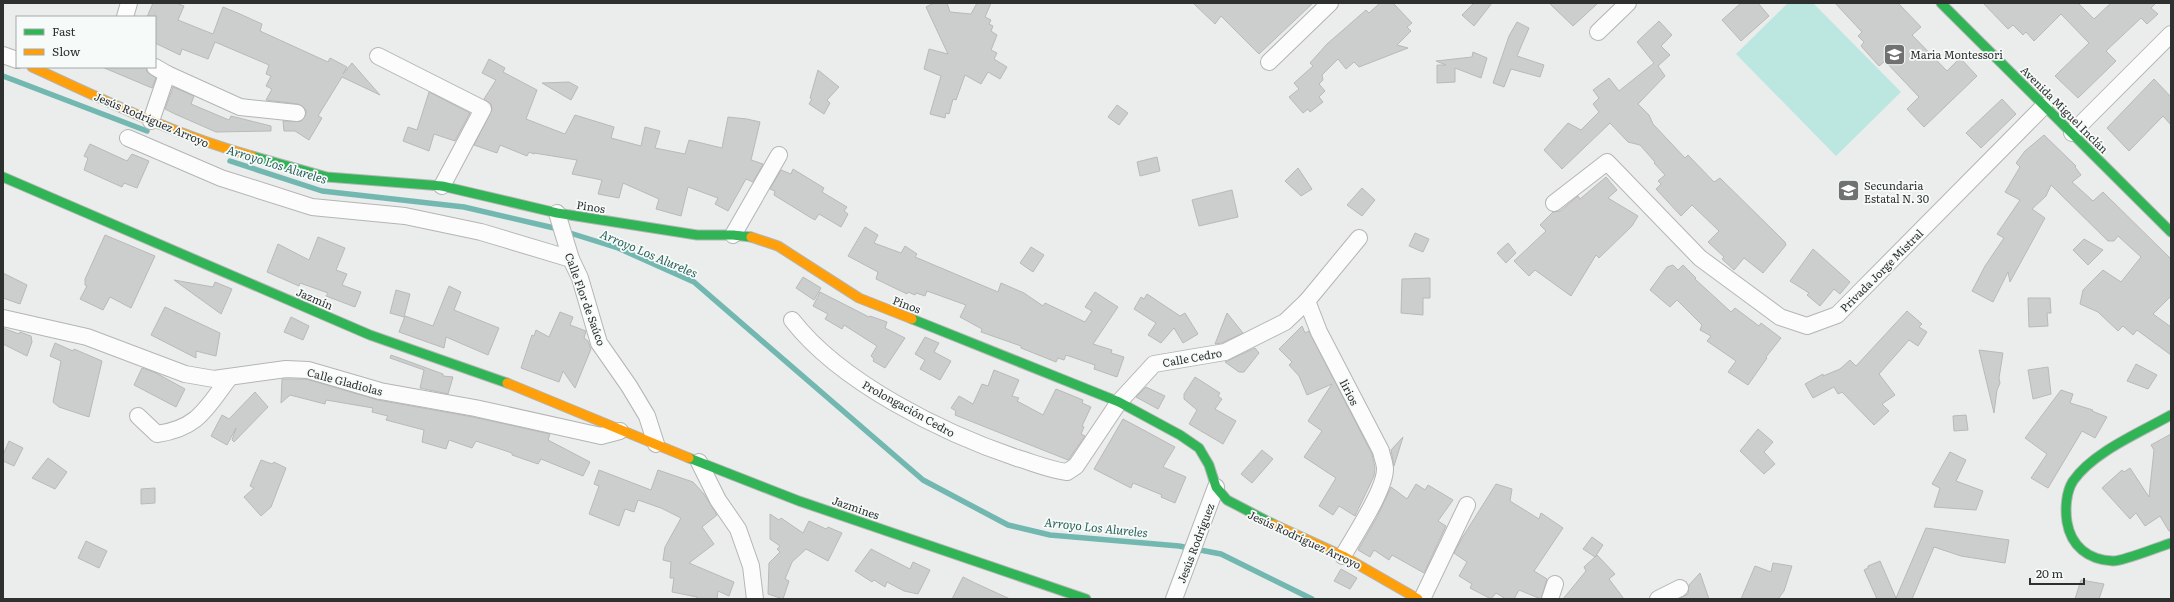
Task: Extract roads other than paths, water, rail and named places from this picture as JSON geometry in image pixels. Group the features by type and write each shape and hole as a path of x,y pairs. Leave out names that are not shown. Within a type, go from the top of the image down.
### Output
{"main road":[{"name":"Avenida Miguel Inclán","path":"1941,3 2171,232"},
{"name":"Jesús Rodríguez Arroyo","path":"34,68 151,121 212,145 327,177 442,186 558,216"},
{"name":"Jazmín","path":"3,178 370,335 525,389 620,431"},
{"name":"Pinos","path":"558,216 697,235 733,235 755,238 778,246 859,298 1031,365 1119,402 1180,435 1199,448 1209,465 1216,487"},
{"path":"2171,415 2100,454 2073,481 2065,507 2069,534 2077,547 2091,556 2114,561 2171,543"},
{"name":"Jazmines","path":"620,431 799,501 1086,599"},
{"name":"Jesús Rodríguez Arroyo","path":"1216,487 1227,500 1249,514 1343,556 1418,599"}],"street":[{"path":"125,16 129,3"},
{"path":"1598,32 1628,3"},
{"path":"1269,62 1326,5"},
{"path":"2072,133 2171,34"},
{"path":"3,56 16,60"},
{"path":"378,56 483,109 442,186"},
{"path":"151,121 161,71 240,107 296,113"},
{"name":"Privada Jorge Mistral","path":"1554,203 1607,162 1700,258 1780,317 1807,326 1837,315 2044,106"},
{"path":"128,138 221,178 312,206 405,216 482,232 570,259"},
{"path":"733,235 779,155"},
{"name":"Calle Flor de Saúco","path":"558,216 570,259 580,278 599,343 629,386 647,416 656,444"},
{"path":"1308,302 1359,238"},
{"name":"Calle Cedro","path":"1067,472 1080,461 1119,402 1154,364 1225,352 1285,322 1308,302"},
{"name":"lirios","path":"1308,302 1319,332 1381,451 1385,468 1384,480 1343,556"},
{"name":"Calle Gladiolas","path":"3,318 86,337 185,374 214,379 286,369 308,370 380,391 475,408 601,436 620,431"},
{"name":"Prolongación Cedro","path":"792,320 808,340 834,362 869,387 942,429 999,452 1067,472"},
{"path":"138,416 157,434 175,431 198,419 230,377"},
{"path":"699,462 718,500 738,529 752,566 755,599"},
{"name":"Jesús Rodríguez","path":"1174,599 1216,487"},
{"path":"1422,599 1467,505"},
{"path":"1550,599 1555,584"},
{"path":"1658,599 1680,588"}],"waterway":[{"name":"Arroyo Los Alureles","path":"3,76 147,131"},
{"name":"Arroyo Los Alureles","path":"230,161 322,191 464,207 554,228 618,248 694,282 923,480 1008,525 1050,535 1179,546 1221,554 1312,599"}],"place":[{"name":"Maria Montessori","path":"1895,54"},
{"name":"Secundaria Estatal N. 30","path":"1849,191"}]}
